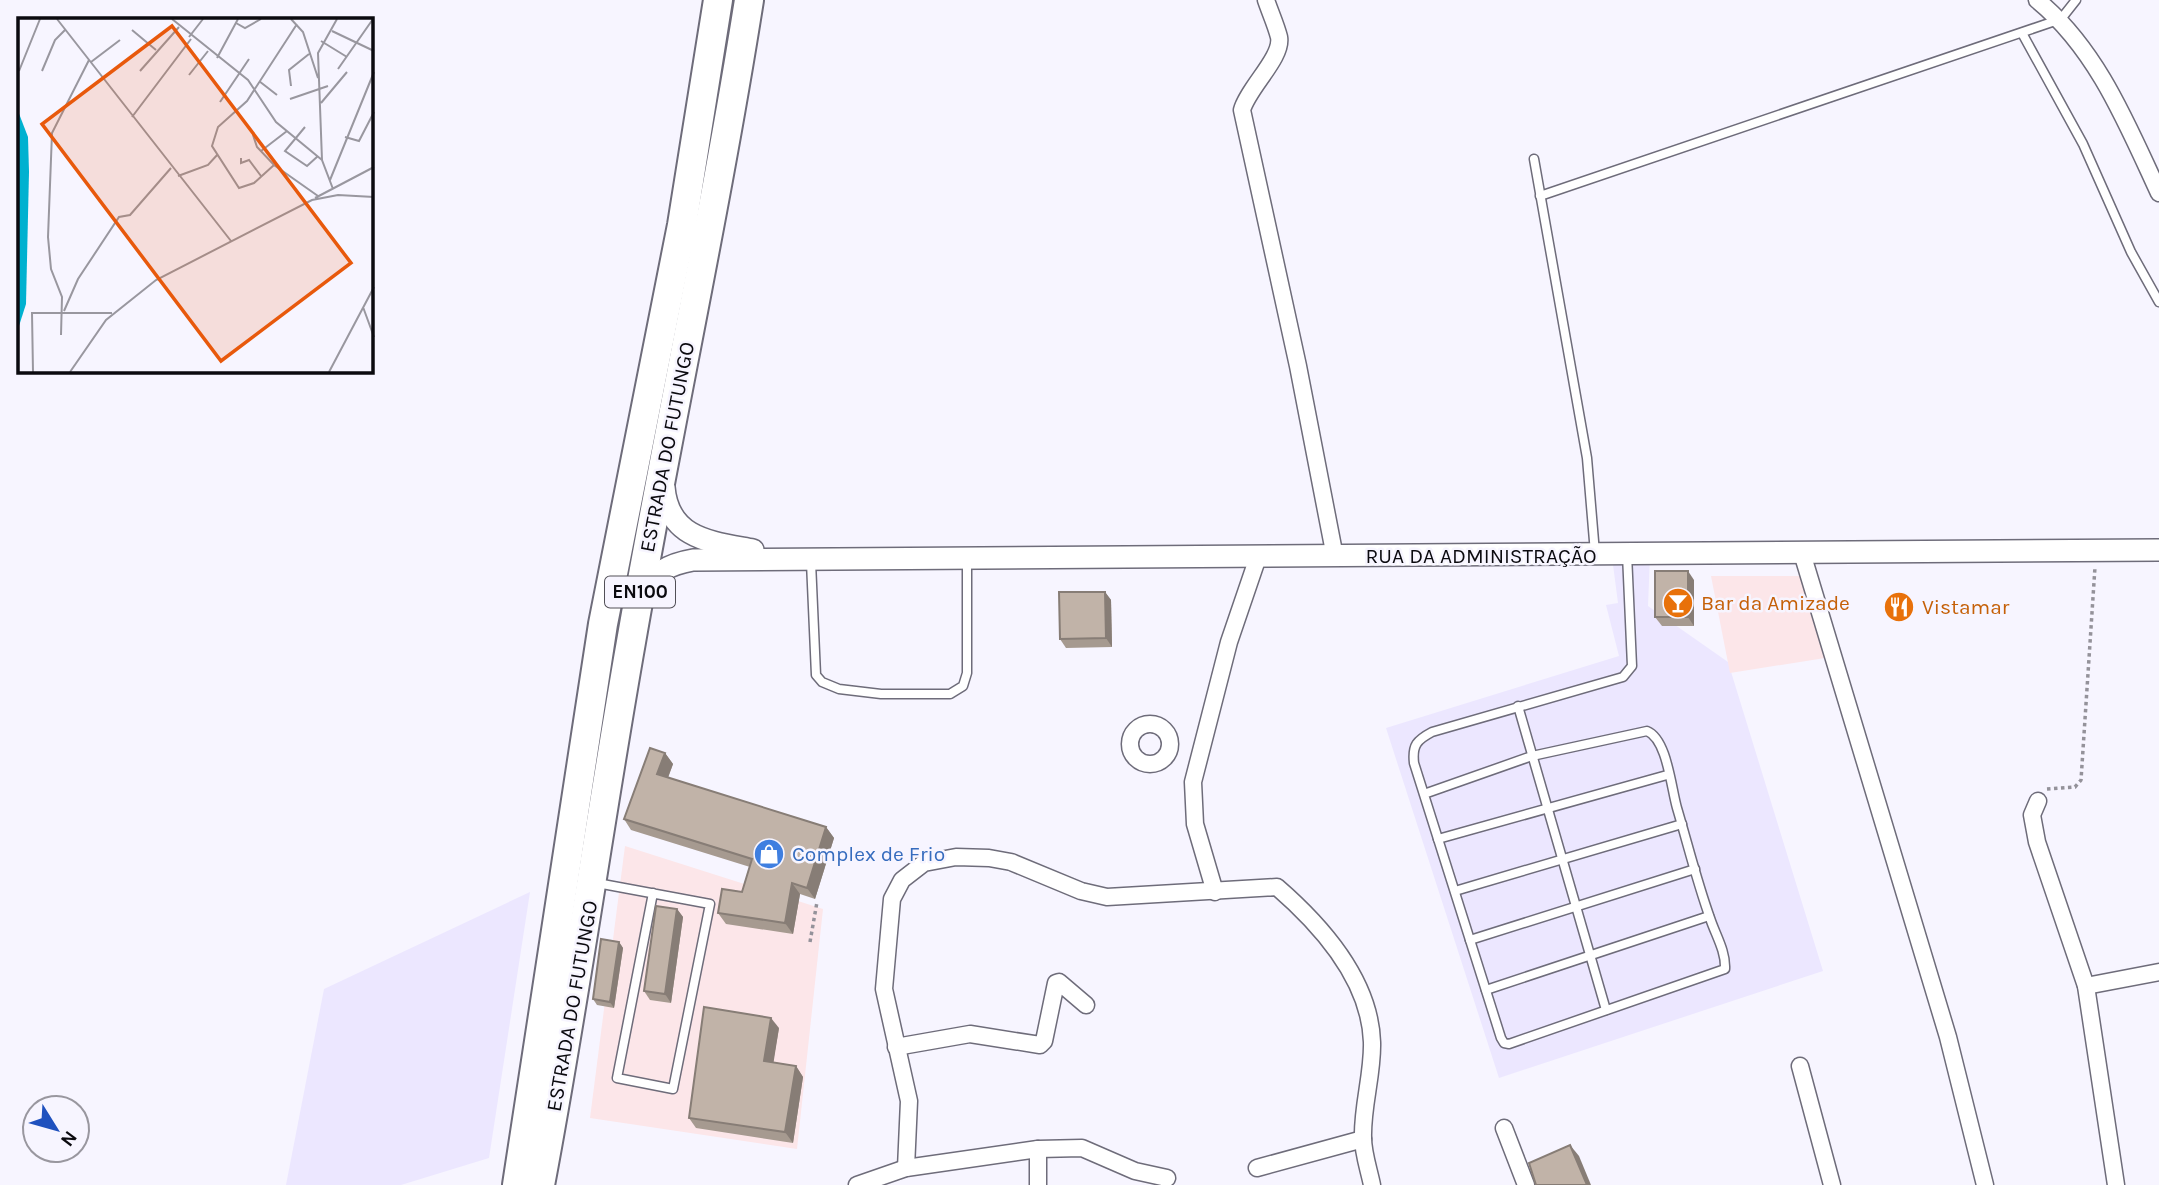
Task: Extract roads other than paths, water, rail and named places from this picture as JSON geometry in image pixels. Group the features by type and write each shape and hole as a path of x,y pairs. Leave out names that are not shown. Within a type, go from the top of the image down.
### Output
{"highway":[{"name":"ESTRADA DO FUTUNGO","path":"517,1185 603,624 682,225 718,0"},
{"name":"ESTRADA DO FUTUNGO","path":"540,1185 594,882 630,645 733,100 749,0"}],"street":[{"path":"1266,0 1279,39 1278,50 1245,98 1242,110 1298,366 1335,557"},
{"path":"2037,0 2061,19 2114,97 2159,193"},
{"path":"665,460 666,501 669,514 677,524 712,542 807,560"},
{"name":"RUA DA ADMINISTRAÇÃO","path":"807,560 2159,550"},
{"path":"1802,553 1948,1037 1985,1185"},
{"path":"1215,892 1195,824 1193,782 1229,642 1258,557"},
{"path":"630,645 646,590 663,568 693,560 807,560"},
{"path":"1170,747 1199,753"},
{"path":"2038,801 2032,814 2037,842 2086,986 2116,1185"},
{"path":"906,1168 909,1101 884,989 892,899 902,880 924,863 956,857 989,858 1011,862 1081,891 1107,897 1277,887 1342,957 1358,983 1367,1009 1372,1042 1363,1139 1372,1185"},
{"path":"2086,986 2159,972"},
{"path":"896,1047 970,1034 1040,1045 1044,1041 1056,983 1059,982 1086,1005"},
{"path":"1800,1066 1832,1185"},
{"path":"1504,1128 1526,1185"},
{"path":"1257,1168 1363,1139"},
{"path":"857,1185 906,1168 1038,1149 1082,1148 1135,1171 1167,1178"},
{"path":"1038,1149 1038,1185"}],"lane":[{"path":"1540,196 2061,19 2076,0"},
{"path":"2022,33 2083,144 2131,253 2159,302"},
{"path":"1534,159 1583,433 1596,556"},
{"path":"1424,794 1532,756 1647,731 1662,743 1667,775 1709,916 1726,960 1725,969 1509,1044 1501,1038 1414,763 1413,750 1418,739 1518,706 1623,677 1629,672 1632,666 1628,554"},
{"path":"807,560 816,675 822,682 860,692 950,694 963,686 967,673 967,559"},
{"path":"1518,706 1588,957 1606,1010"},
{"path":"1438,839 1667,775"},
{"path":"1455,891 1682,824"},
{"path":"1470,940 1695,869"},
{"path":"594,882 653,893 710,904 673,1089 617,1078 653,893"},
{"path":"1486,990 1709,916"}],"place":[{"name":"Bar da Amizade","path":"1678,603"},
{"name":"Vistamar","path":"1899,607"},
{"name":"Complex de Frio","path":"769,854"}]}
